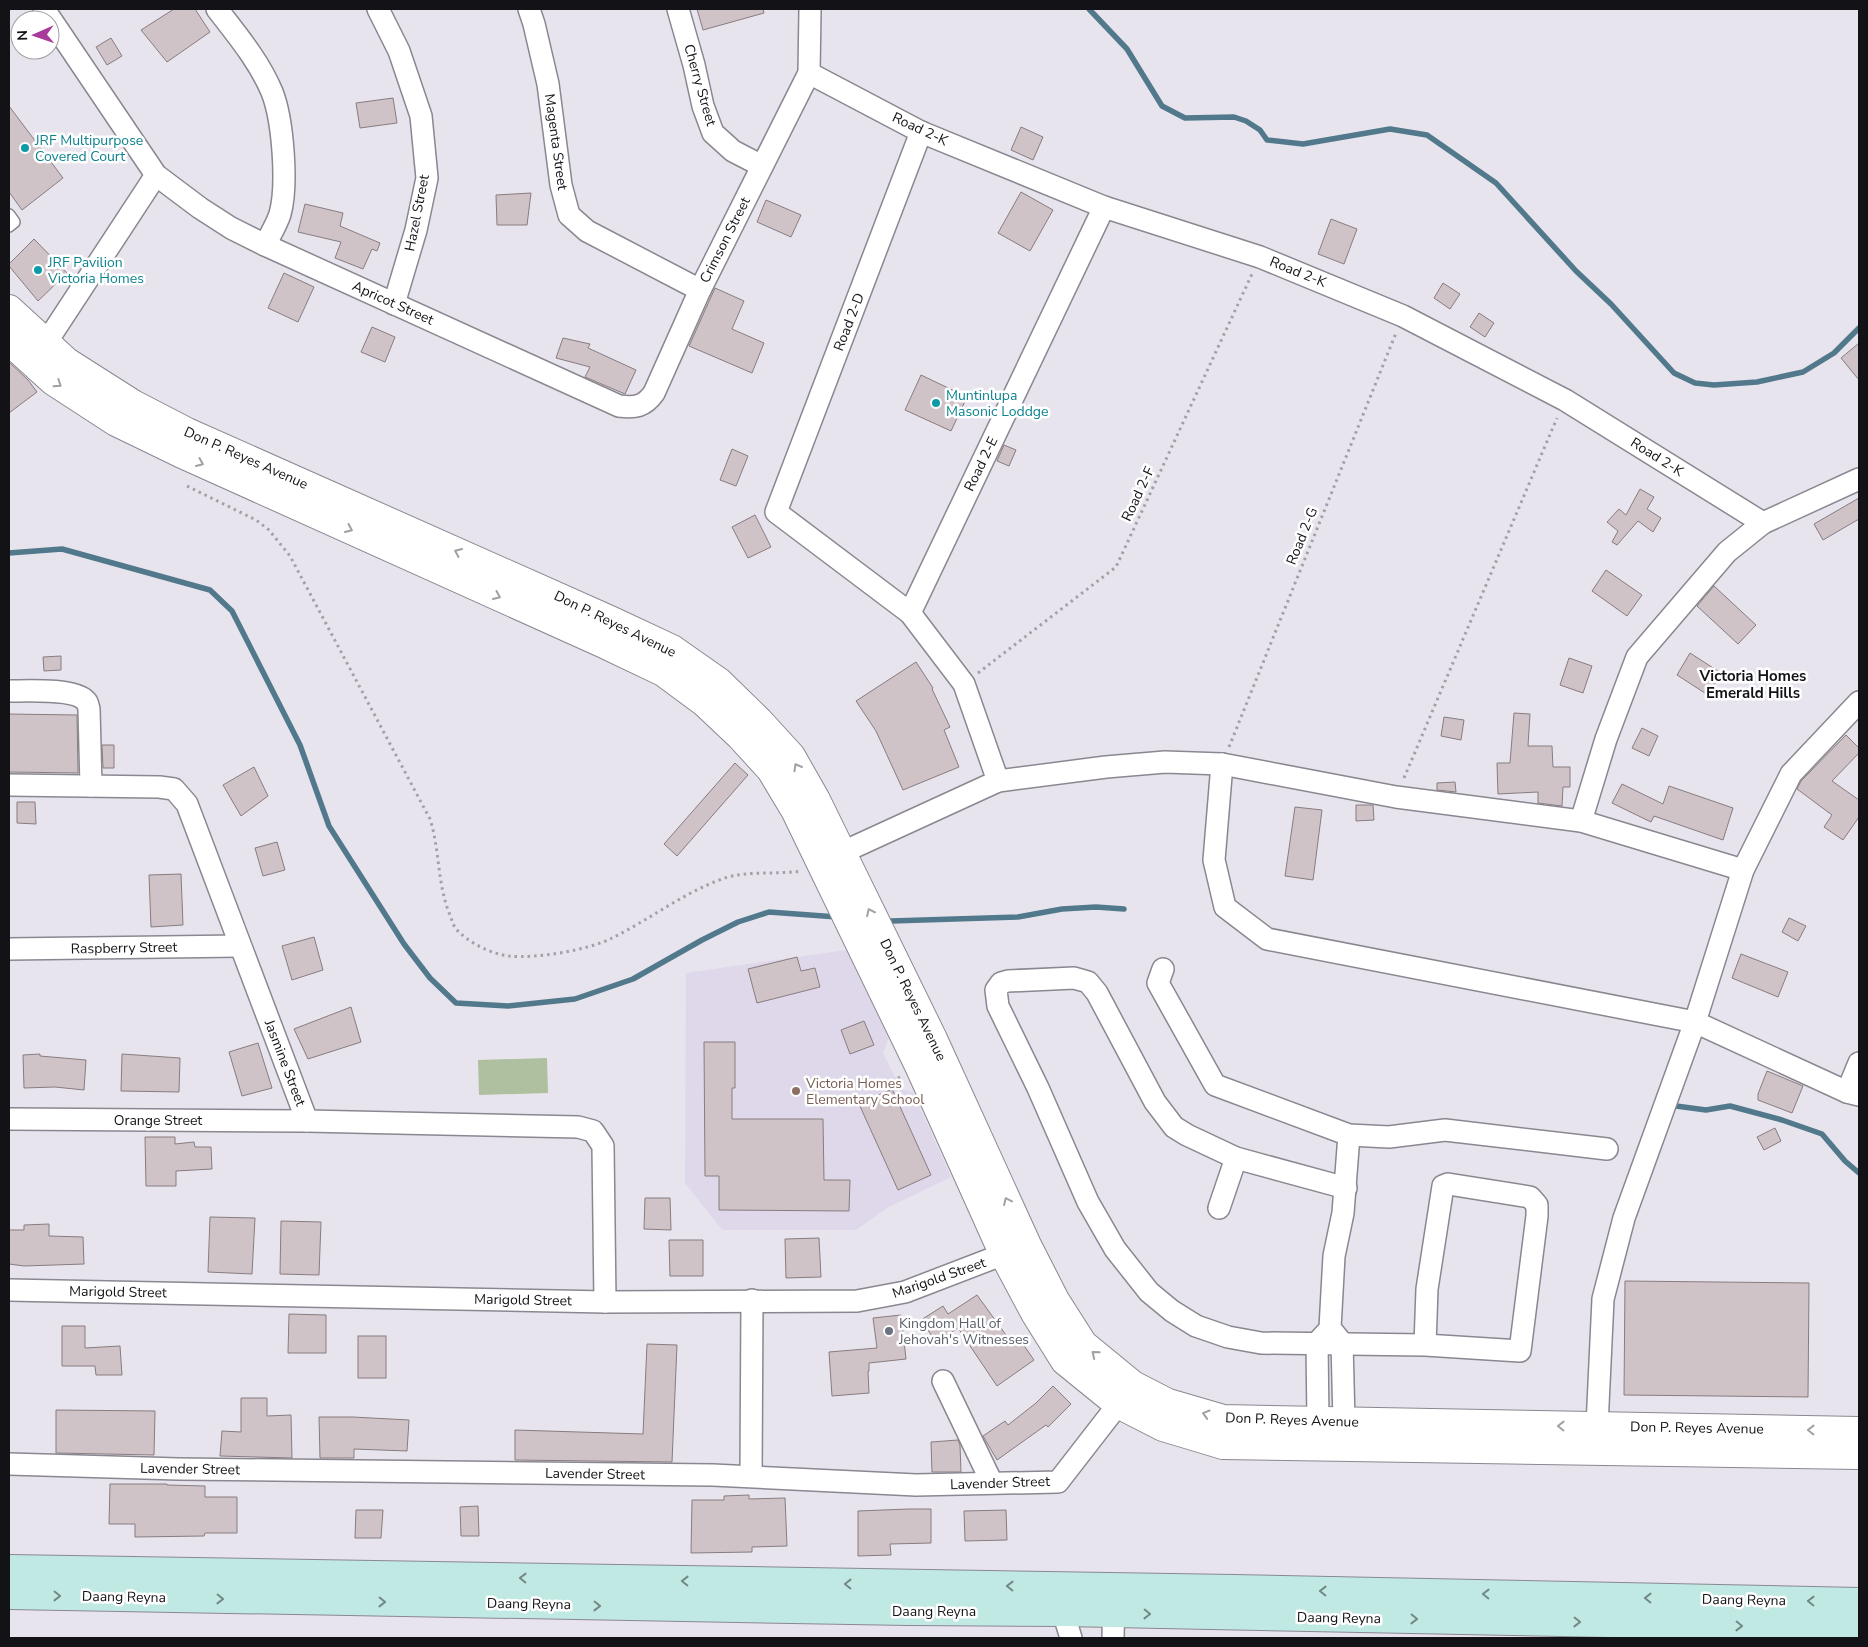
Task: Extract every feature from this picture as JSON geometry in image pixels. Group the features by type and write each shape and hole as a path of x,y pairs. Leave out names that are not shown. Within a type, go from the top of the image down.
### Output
{"main road":[{"name":"Daang Reyna","path":"9,1569 1061,1599 1114,1613 1859,1628"},
{"name":"Daang Reyna","path":"9,1595 899,1611 1061,1599"},
{"name":"Daang Reyna","path":"1114,1613 1859,1602"}],"street":[{"path":"39,352 156,176 44,9"},
{"path":"217,9 250,53 272,92 281,133 284,177 280,214 265,245"},
{"name":"Hazel Street","path":"378,9 399,51 420,116 427,178 416,230 394,304"},
{"name":"Magenta Street","path":"529,9 548,84 560,185 569,215 587,231 700,290"},
{"name":"Cherry Street","path":"678,9 694,65 703,106 714,133 733,150 762,166"},
{"path":"809,73 810,9"},
{"name":"Crimson Street","path":"641,406 654,393 700,290 809,73"},
{"name":"Road 2-K","path":"809,73 922,132 1104,207 1260,257 1403,316 1565,400 1763,523"},
{"name":"Road 2-D","path":"910,613 776,512 922,132"},
{"name":"Apricot Street","path":"156,176 231,228 265,245 619,406 631,408 641,406"},
{"name":"Road 2-E","path":"910,613 1104,207"},
{"name":"Don P. Reyes Avenue","path":"9,308 39,352"},
{"name":"Don P. Reyes Avenue","path":"9,341 67,362 133,404 187,432 610,620 672,650 718,682 759,720 791,756 816,800 831,858 933,1040 1015,1250 1055,1300 1083,1344 1126,1394 1163,1427 1223,1445 1388,1435 1597,1426 1859,1431"},
{"path":"1581,821 1606,739 1637,657 1727,552 1763,523 1859,478"},
{"path":"910,613 964,684 998,782"},
{"path":"9,691 56,692 76,695 86,702 90,709 91,786"},
{"path":"1597,1426 1603,1299 1624,1218 1695,1022 1743,870 1791,774 1859,702"},
{"path":"831,858 998,782 1106,767 1156,763 1222,764 1396,797 1581,821 1743,870"},
{"path":"1222,764 1214,860 1225,907 1268,939 1695,1022 1853,1093 1859,1063"},
{"name":"Jasmine Street","path":"9,785 159,787 174,789 188,804 307,1121 578,1127 593,1131 603,1146 605,1302"},
{"name":"Raspberry Street","path":"9,950 240,946"},
{"path":"1163,969 1158,983 1215,1085 1349,1135 1389,1137 1445,1130 1607,1149"},
{"path":"1346,1188 1236,1158 1187,1136 1174,1127 1154,1102 1096,993 1088,982 1074,978 1008,981 1001,983 996,990 998,1006 1038,1088 1088,1202 1115,1249 1149,1292 1172,1311 1196,1326 1228,1336 1261,1343 1330,1338 1425,1345 1520,1351 1537,1216 1537,1205 1530,1197 1448,1184 1443,1186 1427,1289 1425,1345"},
{"name":"Orange Street","path":"9,1119 307,1121"},
{"path":"1331,1422 1330,1338 1334,1256 1343,1213 1349,1135"},
{"path":"1219,1208 1236,1158"},
{"name":"Marigold Street","path":"9,1290 605,1302 857,1301 905,1292 1015,1250"},
{"path":"752,1300 752,1476"},
{"path":"943,1381 992,1483"},
{"name":"Don P. Reyes Avenue","path":"1126,1394 1168,1403 1223,1419 1331,1422 1388,1435 1859,1455"},
{"name":"Lavender Street","path":"9,1464 178,1469 752,1476 916,1486 1058,1482 1126,1394"},
{"path":"1061,1599 1072,1638"}],"lane":[{"path":"9,215 14,222 9,226"}],"path":[{"name":"Road 2-F","path":"964,684 1116,567 1260,257"},
{"name":"Road 2-G","path":"1222,764 1403,316"},
{"path":"1396,797 1565,400"},
{"path":"187,486 256,520 269,530 290,556 430,819 434,832 445,904 455,928 470,940 490,951 509,956 538,955 593,946 619,935 684,897 732,875 801,871 831,858"}],"shaded area":[{"name":"Victoria Homes Elementary School","path":"846,950 889,1037 883,1053 901,1089 913,1092 951,1177 887,1208 856,1230 722,1230 685,1183 686,973"}],"green space":[{"path":"547,1058 548,1093 479,1095 478,1060"}],"building":[{"path":"174,9 195,9 210,32 167,62 141,30"},
{"path":"697,9 763,9 764,13 703,30"},
{"path":"111,38 122,56 107,65 96,47"},
{"path":"393,98 397,123 360,128 356,103"},
{"name":"JRF Multipurpose Covered Court","path":"9,106 63,178 22,210 9,192"},
{"path":"1021,127 1043,137 1033,160 1011,150"},
{"path":"1021,192 1053,210 1030,251 998,233"},
{"path":"531,193 527,225 497,225 496,195"},
{"path":"766,200 801,215 791,237 757,222"},
{"path":"305,204 343,213 340,226 380,243 377,251 372,249 363,269 335,258 341,242 298,232"},
{"path":"1331,219 1357,229 1344,264 1318,254"},
{"name":"JRF Pavilion Victoria Homes","path":"34,239 67,273 38,301 9,266"},
{"path":"284,273 314,287 298,322 268,308"},
{"path":"1443,283 1460,294 1450,309 1434,298"},
{"path":"715,288 744,301 732,329 764,343 752,373 689,346"},
{"path":"1479,313 1494,323 1485,337 1470,327"},
{"path":"372,327 395,337 385,362 361,352"},
{"path":"563,338 590,344 588,348 636,370 625,394 585,377 590,367 556,358"},
{"path":"1859,343 1859,380 1841,358"},
{"path":"9,362 28,380 37,392 9,413"},
{"name":"Muntinlupa Masonic Loddge","path":"921,375 967,397 951,431 905,410"},
{"path":"1004,445 1016,450 1009,466 997,461"},
{"path":"732,449 748,456 736,486 720,480"},
{"path":"1640,489 1654,497 1647,509 1661,518 1653,532 1638,521 1617,545 1612,542 1618,531 1607,522 1619,509 1626,515"},
{"path":"1859,498 1859,519 1823,540 1814,524"},
{"path":"755,515 771,547 748,558 732,527"},
{"path":"1606,570 1642,595 1627,616 1592,591"},
{"path":"1714,586 1756,625 1738,644 1697,606"},
{"path":"1690,653 1721,673 1708,695 1677,675"},
{"path":"61,656 61,670 44,671 43,657"},
{"path":"1569,658 1592,666 1583,693 1560,685"},
{"path":"916,662 933,688 950,727 944,730 959,767 903,790 876,731 856,701"},
{"path":"1514,713 1530,714 1528,746 1552,746 1553,767 1570,767 1570,787 1563,787 1562,806 1538,803 1538,792 1498,794 1497,763 1510,763"},
{"path":"9,714 77,715 78,773 9,772"},
{"path":"1444,717 1464,720 1461,740 1441,736"},
{"path":"1642,728 1658,736 1649,756 1632,748"},
{"path":"1846,735 1859,748 1859,753 1832,781 1859,800 1859,817 1843,840 1824,827 1832,815 1797,789 1801,781"},
{"path":"102,745 114,745 114,768 103,768"},
{"path":"735,763 748,775 677,856 664,844"},
{"path":"254,767 268,796 241,816 223,785"},
{"path":"1455,782 1456,792 1437,790 1437,783"},
{"path":"1622,784 1663,804 1669,786 1733,808 1723,840 1654,816 1651,822 1612,803"},
{"path":"17,802 35,802 36,824 17,823"},
{"path":"1356,805 1373,805 1374,820 1356,821"},
{"path":"1295,807 1322,810 1313,880 1285,876"},
{"path":"277,842 285,870 263,876 255,848"},
{"path":"181,874 183,925 151,927 149,875"},
{"path":"1789,918 1806,926 1798,941 1782,932"},
{"path":"314,937 323,970 292,980 282,946"},
{"path":"1741,954 1788,972 1778,997 1732,978"},
{"path":"797,957 801,971 815,968 820,987 757,1003 748,969"},
{"path":"351,1007 361,1042 308,1059 294,1029"},
{"path":"864,1021 874,1045 850,1054 841,1030"},
{"path":"704,1042 735,1042 735,1088 732,1088 732,1119 823,1119 824,1180 850,1180 849,1211 719,1210 719,1176 705,1176"},
{"path":"258,1043 272,1088 242,1096 229,1052"},
{"path":"40,1054 40,1056 86,1060 84,1090 55,1087 24,1088 23,1055"},
{"path":"122,1054 180,1058 179,1092 121,1091"},
{"path":"1767,1071 1803,1086 1792,1113 1758,1100 1758,1094"},
{"path":"892,1089 931,1175 898,1190 859,1104"},
{"path":"1775,1128 1781,1141 1764,1150 1757,1137"},
{"path":"145,1137 175,1137 175,1144 194,1142 195,1147 211,1147 212,1169 176,1171 176,1186 146,1186"},
{"path":"645,1198 670,1198 671,1230 644,1229"},
{"path":"210,1217 255,1218 252,1274 208,1272"},
{"path":"281,1221 321,1222 319,1275 280,1274"},
{"path":"49,1224 49,1236 83,1237 84,1264 24,1266 9,1264 9,1230 24,1230 24,1225"},
{"path":"819,1238 821,1277 786,1278 785,1239"},
{"path":"669,1240 703,1240 703,1276 670,1276"},
{"path":"1625,1281 1809,1283 1808,1397 1624,1395"},
{"path":"977,1295 1011,1342 1018,1337 1034,1360 997,1386 958,1328 936,1342 921,1320 943,1306 948,1314"},
{"path":"289,1314 326,1315 326,1353 288,1353"},
{"path":"901,1315 906,1359 869,1363 869,1393 832,1396 829,1352 877,1348 873,1318"},
{"path":"62,1326 85,1326 85,1348 120,1346 122,1375 96,1375 95,1366 62,1366"},
{"path":"358,1336 386,1336 386,1378 358,1378"},
{"path":"647,1344 677,1345 672,1462 515,1460 515,1430 643,1434"},
{"path":"1053,1386 1071,1404 1048,1427 1046,1425 997,1460 983,1436 1005,1421 1008,1425 1036,1403"},
{"path":"241,1398 267,1398 267,1416 291,1415 292,1458 220,1456 222,1431 241,1432"},
{"path":"56,1410 155,1411 154,1455 56,1453"},
{"path":"319,1417 409,1420 407,1451 354,1449 354,1458 320,1458"},
{"path":"958,1440 960,1445 961,1472 932,1472 931,1442"},
{"path":"110,1484 205,1486 205,1497 237,1497 237,1533 205,1533 204,1536 135,1537 135,1524 109,1524"},
{"path":"749,1495 749,1499 785,1498 787,1546 752,1547 752,1552 691,1553 692,1500 724,1500 724,1496"},
{"path":"478,1506 479,1536 461,1536 460,1507"},
{"path":"931,1509 931,1543 890,1544 891,1555 858,1556 858,1511"},
{"path":"356,1510 383,1510 381,1538 355,1538"},
{"path":"1006,1510 1007,1540 965,1541 964,1511"}],"waterway":[{"path":"1089,9 1127,49 1162,106 1185,118 1234,117 1246,121 1260,130 1267,140 1303,144 1390,129 1427,135 1496,183 1576,271 1611,304 1674,373 1695,383 1714,385 1757,382 1803,372 1834,353 1859,328"},
{"path":"9,553 62,549 210,590 232,611 300,745 329,826 404,944 430,978 456,1003 508,1006 575,999 633,979 738,922 769,912 837,917"},
{"path":"891,921 1018,917 1062,909 1096,907 1124,909"},
{"path":"1676,1106 1706,1110 1730,1106 1782,1120 1822,1134 1845,1161 1859,1173"}],"place":[{"name":"JRF Multipurpose Covered Court","path":"25,148"},
{"name":"JRF Pavilion Victoria Homes","path":"38,270"},
{"name":"Muntinlupa Masonic Loddge","path":"936,403"},
{"name":"Victoria Homes Elementary School","path":"796,1091"},
{"name":"Kingdom Hall of Jehovah's Witnesses","path":"889,1331"}],"district":[{"name":"Victoria Homes Emerald Hills","path":"1753,684"}]}
